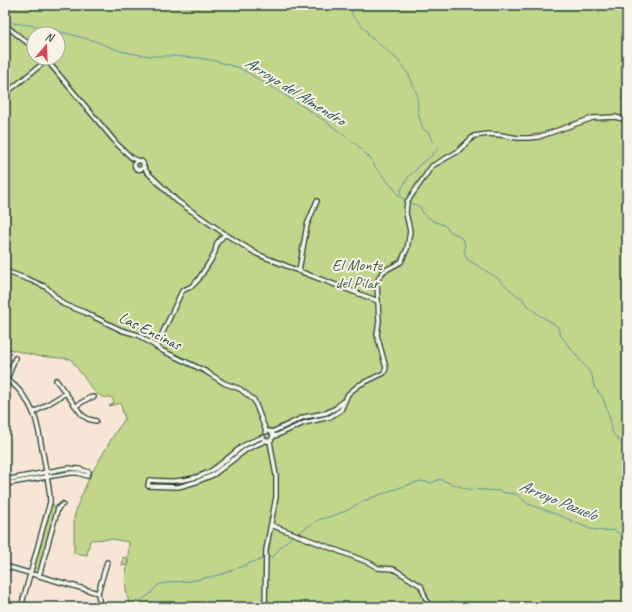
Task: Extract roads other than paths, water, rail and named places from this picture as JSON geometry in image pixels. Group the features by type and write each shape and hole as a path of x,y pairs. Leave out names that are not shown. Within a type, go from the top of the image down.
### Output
{"street":[{"path":"5,26 26,42"},
{"path":"5,94 38,66"},
{"path":"52,66 117,144 132,158 142,162 147,172 178,201 257,254 378,301"},
{"path":"345,399 336,408 304,417 272,432 266,431 263,434 263,437 245,445 210,471 195,477 177,481 168,482 149,480 148,486 178,487 196,482 212,475 247,449 268,441 273,437 304,423 330,417 336,414 341,410 348,394 359,386 384,373 386,368 377,334 379,321 377,284 379,277 384,270 402,262 407,249 410,231 406,213 407,202 432,166 457,152 474,136 488,134 518,138 538,137 593,118 615,118 627,120"},
{"path":"132,158 136,168 147,172"},
{"path":"134,165 138,161"},
{"path":"139,170 143,165"},
{"path":"299,271 307,226 317,201"},
{"path":"156,347 182,291 192,286 198,280 211,260 217,244 226,234"},
{"name":"Las Encinas","path":"5,271 46,287 63,304 84,312 121,330 138,335 163,351 205,371 224,383 240,388 254,400 266,431"},
{"path":"15,358 6,379 17,387 24,396 33,413 47,474 50,502 21,607"},
{"path":"56,380 82,415 96,422"},
{"path":"33,413 66,393"},
{"path":"76,406 89,398 94,397"},
{"path":"272,432 273,437"},
{"path":"263,437 268,441 276,476 276,497 266,550 265,607"},
{"path":"5,480 47,474 78,473 88,476 89,472 68,468 47,474 5,484"},
{"path":"50,502 54,503 58,508"},
{"path":"39,576 58,508 63,504"},
{"path":"271,525 378,568 393,569 397,571 421,586 429,607"},
{"path":"100,607 98,593 107,562"},
{"path":"5,566 98,593"}],"waterway":[{"path":"348,5 352,10 352,15 367,31 368,35 397,59 409,75 417,94 418,113 423,129 429,133 432,141 439,148 429,158 420,164 408,177 400,195"},
{"name":"Arroyo del Almendro","path":"5,20 13,23 37,26 92,40 120,51 150,56 200,58 240,68 301,105 357,145 372,160 375,167 397,194 405,200"},
{"path":"624,74 627,77"},
{"name":"Arroyo del Almendro","path":"410,203 419,206 422,212 433,221 444,225 451,232 458,235 464,241 464,250 468,260 496,277 515,294 522,298 526,304 539,315 557,326 561,336 592,375 594,387 603,398 610,419 611,429 614,435 626,448 627,456"},
{"name":"Arroyo Pozuelo","path":"298,533 320,519 346,511 361,502 392,490 421,481 432,483 439,479 467,489 500,491 516,494 528,504 590,529 604,531 613,530 622,535 627,542"},
{"name":"Arroyo Pozuelo","path":"269,557 273,558 279,548 293,536"},
{"name":"Arroyo Pozuelo","path":"132,604 142,600 158,585 170,582 191,581 223,574 263,559"}],"park label":[{"name":"El Monte del Pilar","path":"357,274"}]}
